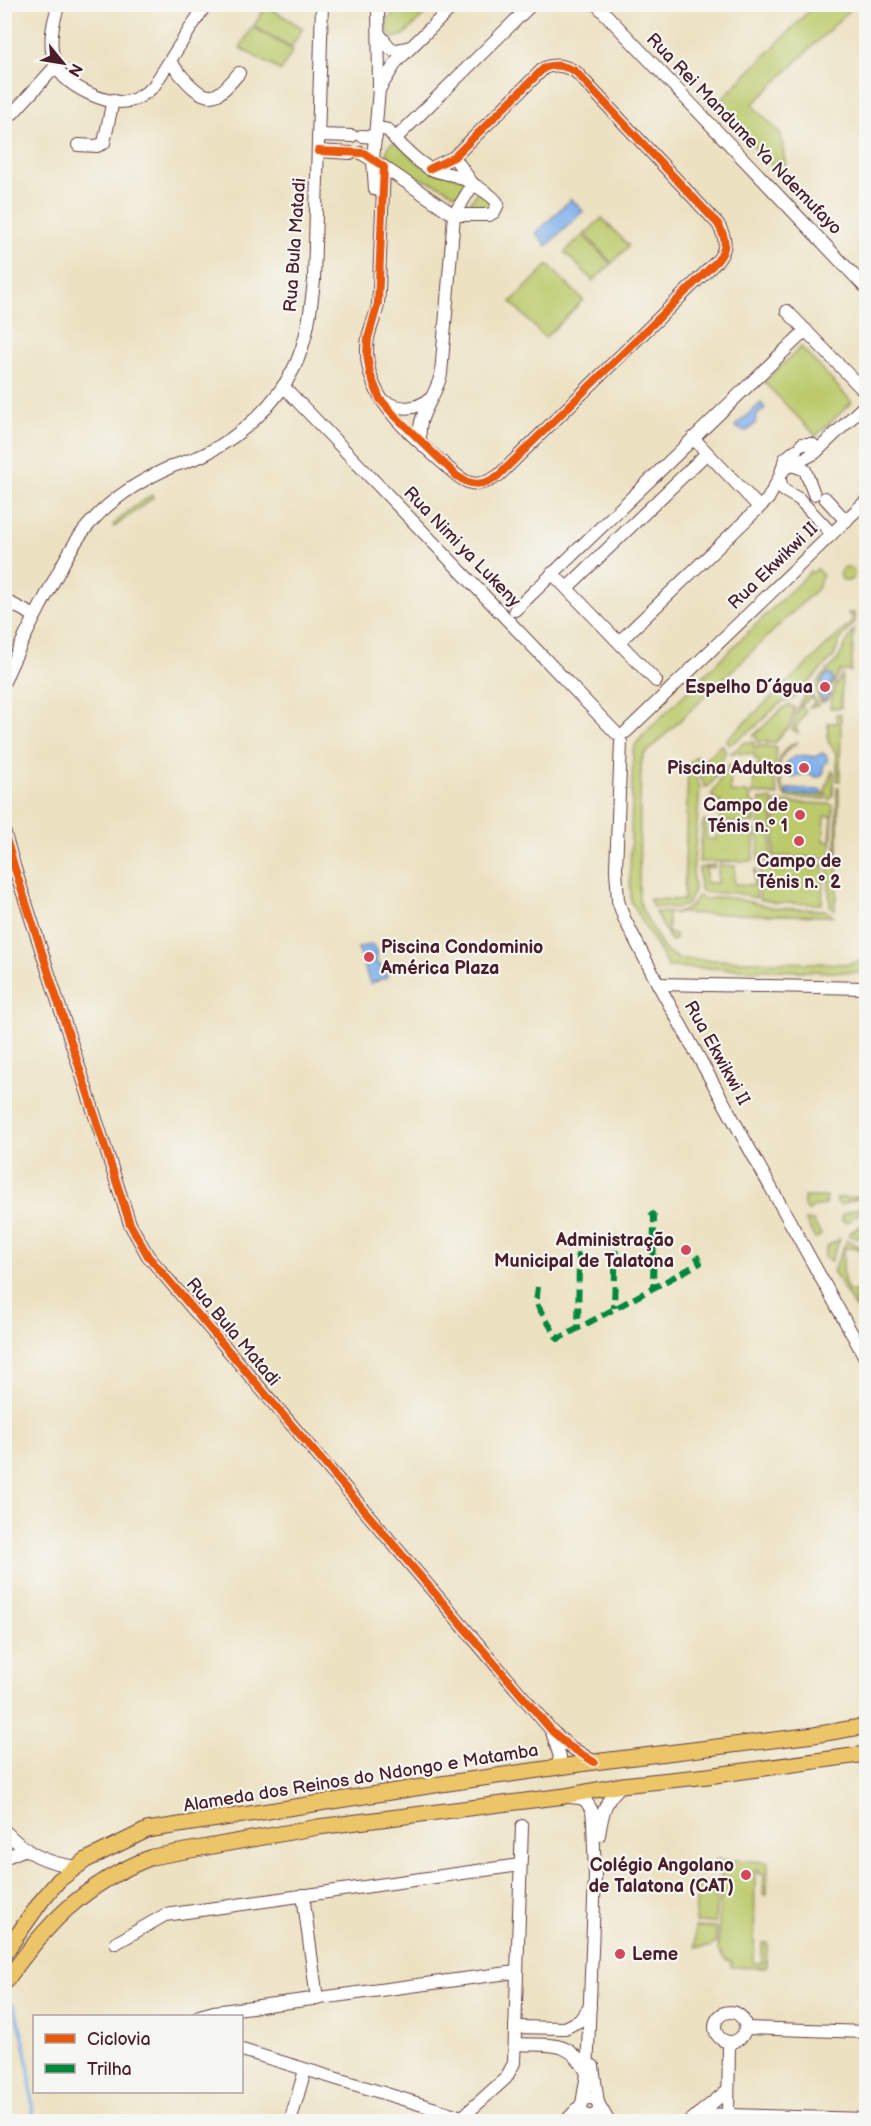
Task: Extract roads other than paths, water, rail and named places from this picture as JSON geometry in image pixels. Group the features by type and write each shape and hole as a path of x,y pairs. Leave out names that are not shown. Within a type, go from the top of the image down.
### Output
{"main road":[{"name":"Alameda dos Reinos do Ndongo e Matamba","path":"8,1949 59,1880 76,1867 147,1830 441,1784 867,1726"},
{"path":"689,1750 680,1756 675,1765 679,1773 690,1778"},
{"path":"4,1984 44,1931 77,1899 129,1866 152,1857 318,1827 565,1796 622,1785 867,1754"},
{"path":"441,1784 433,1790 429,1801 435,1807 445,1811"},
{"path":"147,1830 142,1835 141,1849 152,1857"}],"street":[{"path":"59,4 51,46 57,66 68,81 85,92 128,102 153,87 206,4"},
{"name":"Rua Bula Matadi","path":"4,682 35,616 70,551 93,519 123,493 146,478 206,454 236,435 261,413 294,368 311,311 314,280 322,4"},
{"path":"378,4 380,88 377,132 379,163 375,189 383,193 378,303 368,338 367,354 370,374 380,399 421,443 467,483 478,484 489,482 499,475 717,261 725,248 723,233 718,224 575,70 563,65 551,65 534,77 454,157 429,169"},
{"path":"380,88 397,61 455,4"},
{"path":"395,139 532,4"},
{"name":"Rua Rei Mandume Ya Ndemufayo","path":"596,4 867,288"},
{"path":"378,34 391,49 397,50 411,46"},
{"path":"171,62 197,91 207,96 219,93 239,74"},
{"path":"13,112 57,66"},
{"path":"78,145 98,146 104,143 113,100"},
{"path":"318,151 356,153 379,163 454,215 489,215 494,212 498,204 496,200 473,184 429,169 388,130 357,136 319,135"},
{"path":"454,157 473,184"},
{"path":"421,443 420,422 439,386 441,374 454,215 473,184"},
{"path":"787,311 867,393"},
{"path":"515,610 806,330"},
{"name":"Rua Nimi ya Lukeny","path":"283,386 621,735"},
{"path":"380,399 406,409 421,405 433,396"},
{"path":"619,642 764,503 780,475 788,466 817,452 867,404"},
{"path":"693,438 764,503"},
{"path":"817,452 812,444 799,447 785,459 780,475 781,487 832,534"},
{"path":"764,503 790,494 798,495 806,489 817,452"},
{"path":"567,588 707,453"},
{"path":"792,465 801,467 820,496 845,522"},
{"name":"Rua Ekwikwi II","path":"867,501 621,735 617,858 618,901 633,938 867,1359"},
{"path":"552,573 656,681"},
{"path":"4,600 35,616"},
{"name":"Rua Bula Matadi","path":"4,831 130,1224 148,1256 552,1731 569,1746 594,1762"},
{"path":"658,984 867,988"},
{"name":"Rua Bula Matadi","path":"552,1731 560,1757 557,1768"},
{"path":"595,1866 605,1806 610,1796 622,1785"},
{"path":"565,1796 586,1801 592,1810 595,1866 590,2038 588,2074 582,2104 590,2119 599,2108 590,2038"},
{"path":"243,2050 459,2119 506,2078 514,2063 522,1826"},
{"path":"4,1830 38,1858 76,1867"},
{"path":"4,1858 26,1850"},
{"path":"116,1943 165,1915 520,1865"},
{"path":"303,1895 317,1999"},
{"path":"210,2014 516,1972"},
{"path":"515,2027 565,2028 579,2021 590,2007"},
{"path":"728,2012 733,2012 743,2020 745,2028 741,2038 729,2043 723,2042 714,2029 719,2016 728,2012"},
{"path":"564,2046 565,2028"},
{"path":"745,2028 867,2032"},
{"path":"728,2115 729,2043"},
{"path":"515,2044 564,2046 577,2056 588,2074"},
{"path":"290,2121 305,2070"},
{"path":"694,2118 728,2090"},
{"path":"565,2121 585,2099 591,2098 598,2103 609,2121"},
{"path":"694,2118 728,2115 867,2119"}],"water":[{"path":"571,199 583,211 547,246 536,233"},
{"path":"761,403 765,408 756,416 755,424 747,431 735,426"},
{"name":"Espelho D´água","path":"827,674 831,675 834,680 827,688 828,698 823,700 819,696 822,680"},
{"name":"Piscina Adultos","path":"822,753 826,755 828,761 823,766 824,772 820,777 806,773 793,778 786,773 786,764 792,758 802,755 815,757"},
{"path":"787,789 821,790 821,795 786,795"},
{"name":"Piscina Condominio América Plaza","path":"372,944 376,951 377,964 386,969 387,977 370,984 358,948"}],"waterway":[{"path":"13,2005 28,2062 33,2122"}],"place":[{"name":"Espelho D´água","path":"825,687"},
{"name":"Piscina Adultos","path":"804,768"},
{"name":"Campo de Ténis n.º 1","path":"800,815"},
{"name":"Campo de Ténis n.º 2","path":"799,841"},
{"name":"Piscina Condominio América Plaza","path":"369,957"},
{"name":"Administração Municipal de Talatona","path":"686,1250"},
{"name":"Colégio Angolano de Talatona (CAT)","path":"746,1875"},
{"name":"Leme","path":"620,1954"}]}
